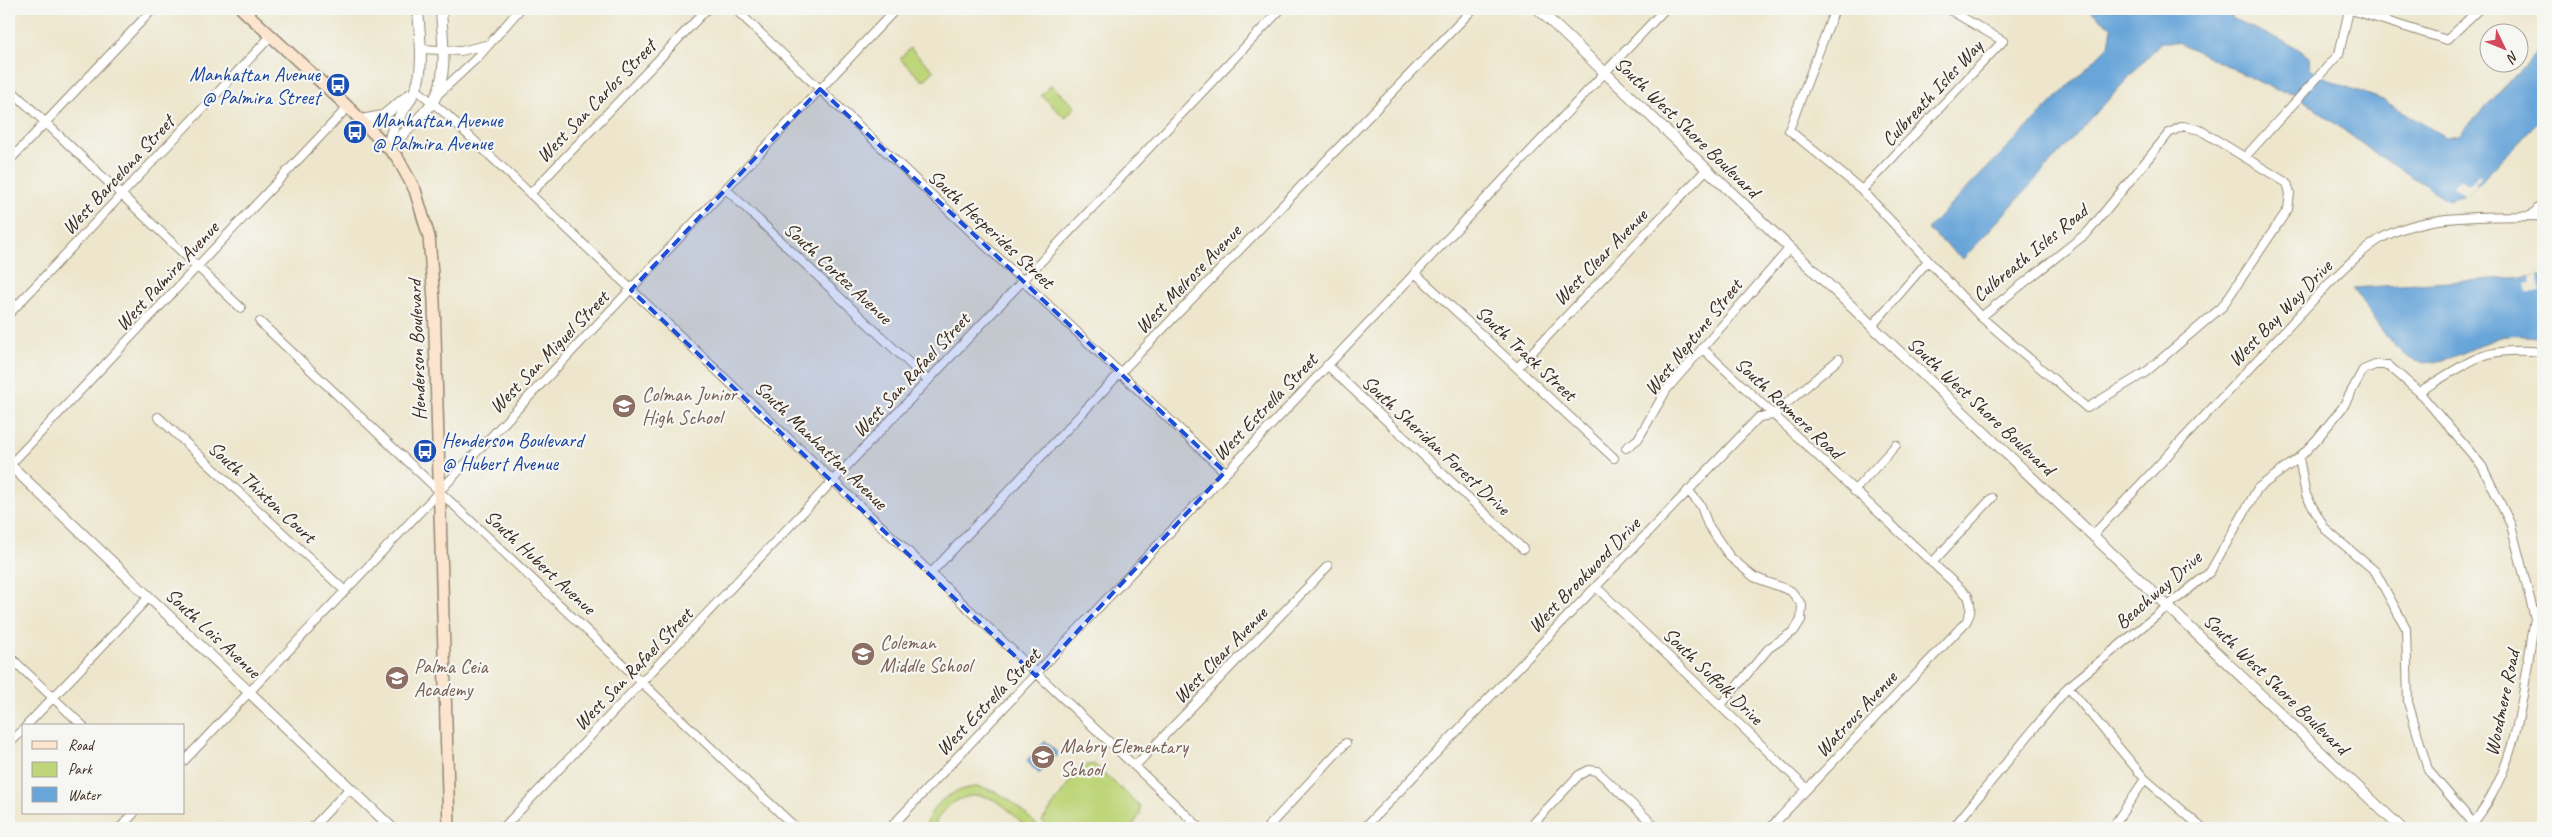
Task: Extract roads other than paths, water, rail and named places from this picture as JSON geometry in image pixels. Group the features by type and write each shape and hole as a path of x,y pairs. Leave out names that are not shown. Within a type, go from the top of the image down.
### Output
{"main road":[{"path":"242,9 389,148"},
{"name":"Henderson Boulevard","path":"389,148 397,157 415,190 432,255 449,828"}],"street":[{"path":"9,161 153,9"},
{"path":"389,148 391,131 416,89 419,77 418,9"},
{"path":"433,100 440,80 443,50 441,9"},
{"path":"389,148 433,100 458,77 520,9"},
{"name":"West San Carlos Street","path":"530,194 707,9"},
{"name":"South Hesperides Street","path":"735,9 1225,472"},
{"name":"West San Miguel Street","path":"185,760 896,9"},
{"name":"West San Rafael Street","path":"503,828 1281,9"},
{"name":"West Melrose Avenue","path":"930,574 1120,373 1473,9"},
{"name":"South West Shore Boulevard","path":"1538,9 1707,169 1788,249 2167,604 2401,828"},
{"name":"West Estrella Street","path":"890,828 1036,676 1225,472 1665,9"},
{"name":"Culbreath Isles Road","path":"1835,9 1789,130 1862,190 1981,318 2087,408 2146,372 2222,307 2288,209 2290,193 2287,183 2200,130 2183,126 2170,133 2088,232 1981,318"},
{"name":"Culbreath Isles Way","path":"1862,190 2003,41 1950,9"},
{"path":"2246,157 2339,54 2348,9 2447,40 2479,9"},
{"name":"West Barcelona Street","path":"9,314 271,36"},
{"path":"420,49 471,50 486,45"},
{"path":"9,88 241,308"},
{"path":"360,120 383,116 416,89"},
{"name":"South Manhattan Avenue","path":"416,89 433,100 1036,676 1200,828"},
{"name":"West Palmira Avenue","path":"9,465 348,108"},
{"name":"West Clear Avenue","path":"1517,368 1707,169"},
{"name":"South Cortez Avenue","path":"726,189 928,381"},
{"path":"2531,216 2543,203"},
{"name":"West Bay Way Drive","path":"2093,535 2333,280 2356,257 2381,239 2420,224 2458,219 2543,216"},
{"name":"West Neptune Street","path":"1626,448 1638,438 1667,389 1788,249"},
{"path":"1871,327 1927,262"},
{"name":"South Trask Street","path":"1415,273 1614,458"},
{"name":"South Hubert Avenue","path":"260,322 796,828"},
{"name":"South Roxmere Road","path":"1702,348 1968,596 1971,612 1966,622"},
{"path":"2535,618 2511,525 2482,466 2419,392 2474,359 2512,351 2543,352"},
{"name":"West Brookwood Drive","path":"1364,828 1759,418 1773,415 1839,359"},
{"name":"South Sheridan Forest Drive","path":"1327,365 1523,549"},
{"name":"Beachway Drive","path":"1952,828 2068,687 2167,604 2210,572 2258,488 2298,458 2343,407 2363,370 2374,365 2388,366 2419,392"},
{"name":"South Thixton Court","path":"158,417 345,591"},
{"path":"1854,490 1896,445"},
{"path":"2298,458 2306,495 2325,529 2375,571 2406,628 2408,702 2428,770 2471,826"},
{"name":"South Lois Avenue","path":"9,465 392,828"},
{"path":"1688,490 1701,506 1708,525 1730,557 1754,577 1791,591 1802,605 1801,620 1794,631 1769,648 1720,706"},
{"path":"1932,563 1992,498"},
{"name":"West Clear Avenue","path":"1135,766 1328,566"},
{"name":"South Suffolk Drive","path":"1596,587 1807,790"},
{"path":"28,724 149,597"},
{"name":"Woodmere Road","path":"2471,826 2498,786 2510,753 2521,709 2535,618 2543,606"},
{"name":"Watrous Avenue","path":"1770,828 1966,622"},
{"path":"9,656 81,724"},
{"path":"2068,687 2145,779 2202,828"},
{"path":"9,744 22,730"},
{"path":"1267,828 1346,743"},
{"path":"1529,828 1579,775 1588,770 1597,772 1657,828"},
{"path":"2112,828 2145,779"},
{"path":"312,828 350,788"},
{"path":"120,828 133,814"}],"water":[{"path":"2088,9 2230,9 2233,19 2296,47 2309,57 2310,68 2334,82 2383,100 2445,137 2459,135 2518,72 2530,72 2530,60 2543,46 2543,116 2469,194 2448,200 2369,149 2294,93 2276,90 2178,42 2161,42 1963,259 1927,229 2109,45 2112,28"},
{"path":"2543,276 2543,337 2501,337 2456,356 2431,362 2420,362 2411,359 2395,346 2379,327 2353,288"},
{"path":"1045,741 1059,754 1039,774 1026,761"}],"place":[{"name":"Manhattan Avenue @ Palmira Street","path":"338,85"},
{"name":"Manhattan Avenue @ Palmira Avenue","path":"355,132"},
{"name":"Colman Junior High School","path":"624,406"},
{"name":"Henderson Boulevard @ Hubert Avenue","path":"425,451"},
{"name":"Coleman Middle School","path":"863,654"},
{"name":"Palma Ceia Academy","path":"397,678"},
{"name":"Mabry Elementary School","path":"1043,757"}]}
